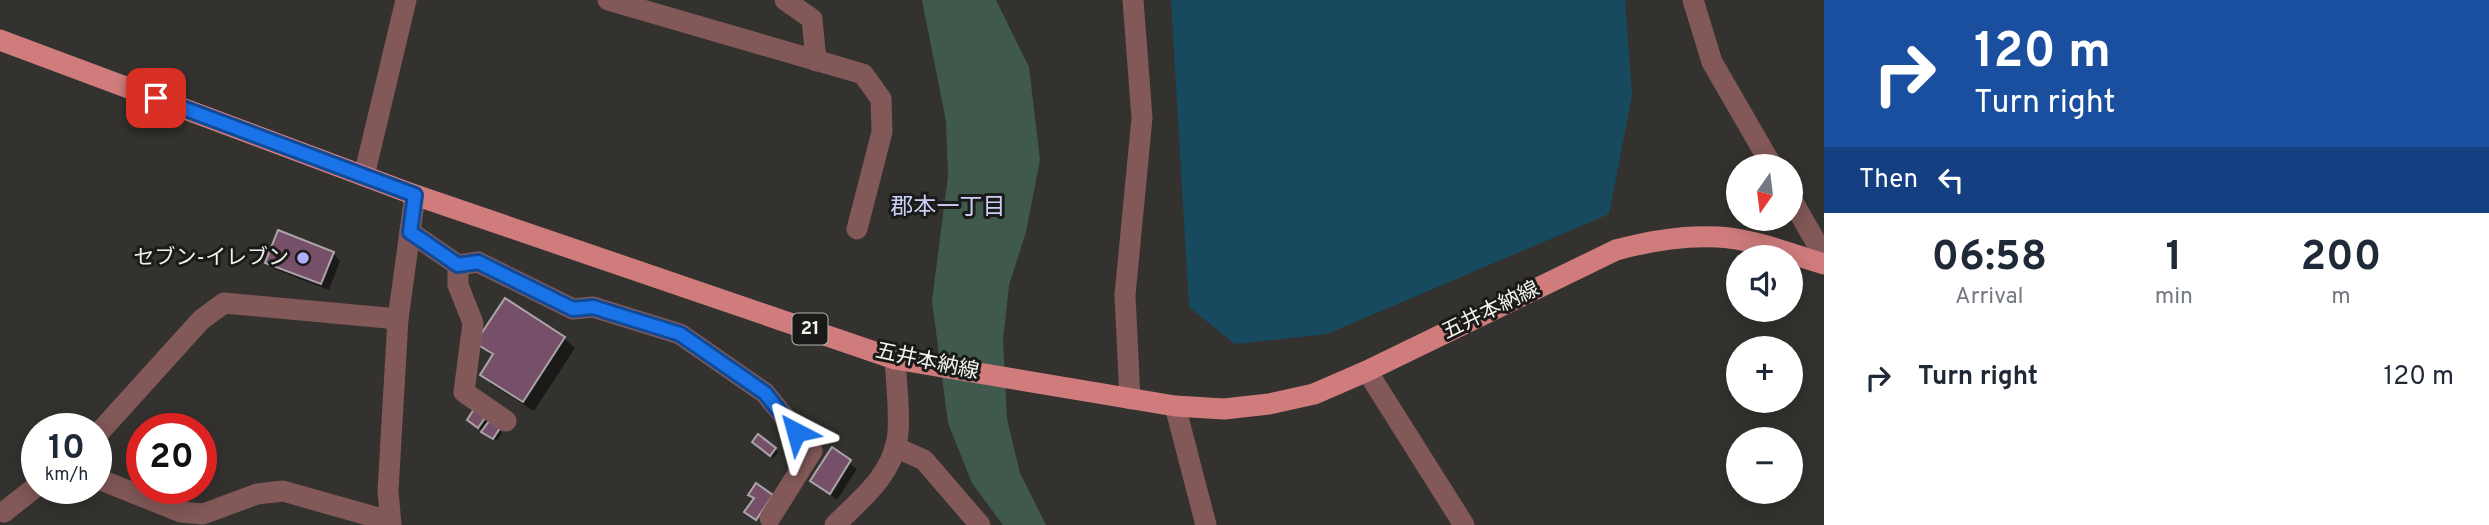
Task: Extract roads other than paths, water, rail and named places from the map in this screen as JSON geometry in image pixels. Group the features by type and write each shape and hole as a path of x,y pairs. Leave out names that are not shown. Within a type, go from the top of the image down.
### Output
{"main road":[{"name":"五井本納線","path":"0,40 415,195 895,359 1175,406 1224,409 1269,404 1314,394 1616,250 1648,241 1682,237 1720,237 1771,247 1824,264"}],"street":[{"path":"364,176 407,0"},
{"path":"608,0 863,74 881,99 882,132 857,229"},
{"path":"785,0 812,19 816,61"},
{"path":"1130,399 1125,295 1142,118 1133,0"},
{"path":"1693,0 1712,62 1765,154"},
{"path":"112,484 181,512 204,514 257,494 284,491 390,523 388,491 398,319 415,195"},
{"path":"1803,218 1821,246"},
{"path":"410,232 458,265 478,262 573,309 593,307 680,334 765,393 812,451 770,518"},
{"path":"458,265 458,285 473,323 464,392 506,421"},
{"path":"112,418 201,320 224,303 398,319"},
{"path":"835,525 875,486 890,462 897,439 895,359"},
{"path":"1367,371 1464,525"},
{"path":"1175,406 1206,525"},
{"path":"895,447 924,460 980,525"},
{"path":"4,514 21,500"}],"water":[{"path":"1171,0 1625,0 1632,95 1609,214 1327,334 1235,344 1189,307"}],"place":[{"name":"セブン-イレブン","path":"303,258"}],"district":[{"name":"郡本一丁目","path":"948,208"}]}
